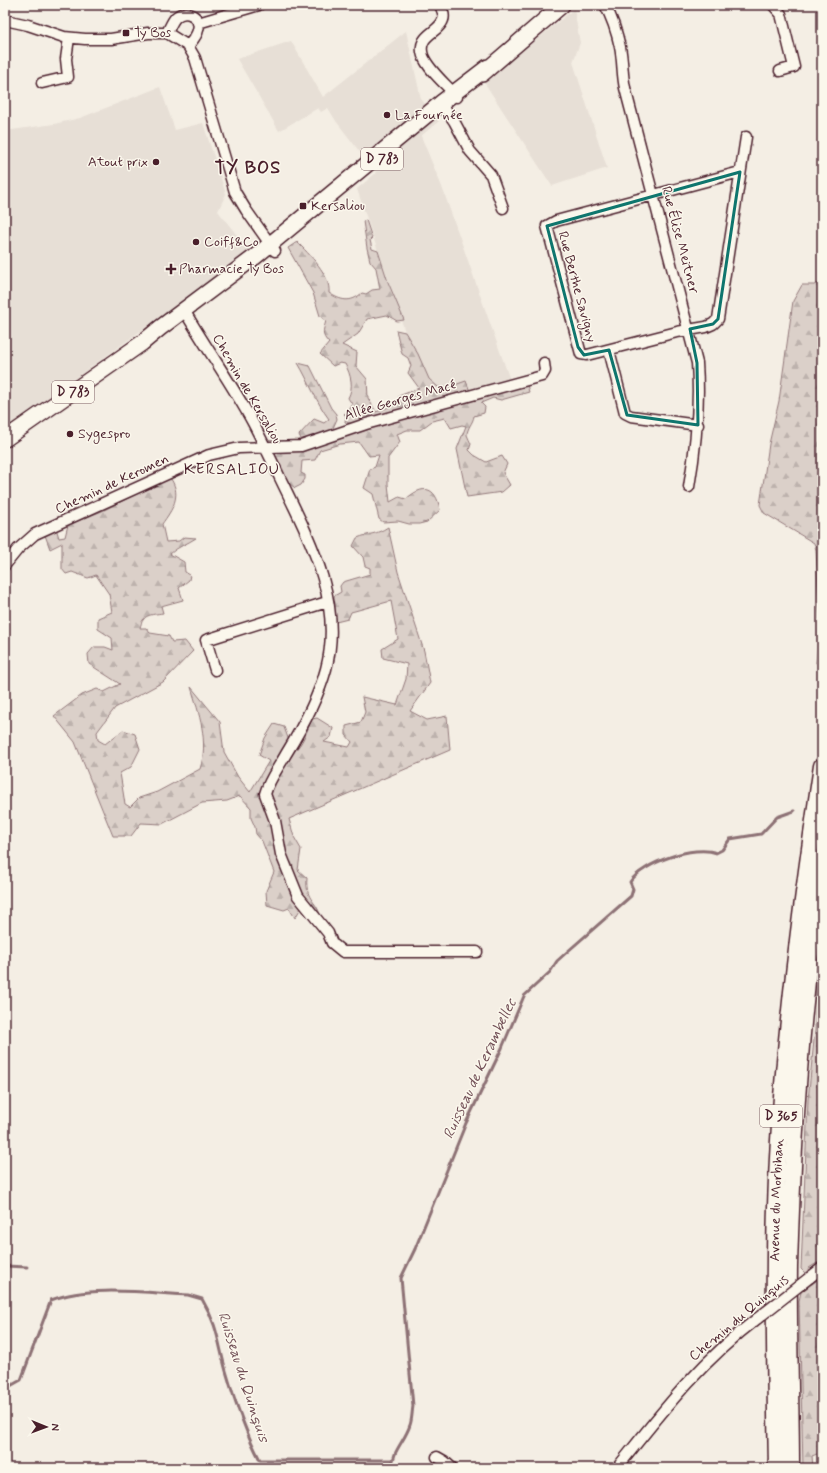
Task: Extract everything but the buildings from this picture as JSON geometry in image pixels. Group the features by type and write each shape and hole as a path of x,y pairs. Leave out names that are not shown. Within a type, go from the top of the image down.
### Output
{"highway":[{"name":"Avenue du Morbihan","path":"777,1468 775,1252 780,1126 792,986 822,766"},
{"name":"Avenue du Morbihan","path":"791,1468 789,1268 793,1178 804,1006 813,919 822,861"}],"main road":[{"name":"D 783","path":"5,439 185,313 231,286 273,247 562,5"}],"street":[{"path":"198,23 259,5"},
{"path":"440,5 444,16 443,22 426,39 422,46 423,55 431,68 456,95"},
{"name":"Rue Élise Meitner","path":"605,5 615,28 620,48 622,75 698,363 698,425 689,487"},
{"path":"773,5 781,14 794,68 780,71"},
{"path":"167,33 180,9 193,15 198,23 198,30 188,46"},
{"path":"5,20 69,38 108,39 148,33 167,33 188,46 194,54 199,68 232,184 246,210 273,247"},
{"path":"42,83 68,77 66,59 69,38"},
{"path":"443,105 470,151 493,180 503,208"},
{"name":"Rue Berthe Savigny","path":"654,194 556,221 547,226 581,354 588,355 713,324 718,319 746,137"},
{"path":"654,194 740,172"},
{"name":"Chemin de Kersaliou","path":"185,313 253,422 315,550 323,575 330,630 329,656 322,682 304,723 274,774 266,794 275,822 281,854 298,896 328,932 332,943 343,952 477,952"},
{"path":"609,350 625,413 631,416 698,425"},
{"name":"Allée Georges Macé","path":"266,447 292,447 307,444 323,437 366,424 542,376 545,371 544,363"},
{"name":"Chemin de Keromen","path":"5,565 18,549 35,534 202,458 231,450 266,447"},
{"path":"215,670 206,640 327,602"},
{"name":"Chemin du Quinquis","path":"617,1468 688,1381 726,1344 822,1268"},
{"path":"436,1457 444,1461 452,1468"}],"highlighted area":[{"path":"740,172 718,319 713,324 690,329 697,363 698,425 627,415 609,350 584,355 578,347 547,226"}],"shaded area":[{"path":"574,9 580,43 573,62 607,168 552,186 484,82"},
{"path":"406,31 421,99 439,121 421,136 442,187 510,380 429,403 357,189 376,173 336,121 328,108 321,112 318,108 279,131 237,59 291,41 323,97"},
{"path":"160,87 175,130 203,123 226,194 218,211 250,252 5,429 5,131 54,124 80,118"}],"green space":[{"path":"366,220 372,238 370,240 372,249 378,251 388,282 404,320 397,321 387,315 367,319 358,334 342,345 357,352 356,366 367,379 368,398 376,412 399,403 399,396 419,388 408,373 411,366 408,358 402,354 396,330 405,332 418,354 429,379 438,387 446,388 466,381 471,394 527,385 529,392 501,400 493,398 481,403 485,407 484,413 474,416 467,432 471,444 469,450 474,455 486,462 502,456 507,464 503,473 510,485 502,492 467,497 457,449 466,426 462,425 451,428 445,418 432,421 420,430 407,430 397,434 400,442 388,458 390,502 399,497 406,499 418,491 428,490 435,496 440,510 427,522 419,524 409,524 398,521 383,522 379,519 373,494 364,488 370,469 375,467 379,455 369,456 359,442 340,444 320,450 315,460 302,461 301,473 305,475 305,479 301,485 295,488 290,484 272,454 275,451 302,441 299,435 314,419 324,423 329,419 320,406 298,363 310,366 331,408 336,414 337,419 333,428 336,431 354,424 345,422 346,415 344,414 349,411 352,404 348,398 351,390 349,372 345,364 340,363 333,366 320,354 329,343 323,333 326,321 320,316 313,293 288,248 297,242 323,272 329,286 329,293 338,298 350,300 362,293 366,294 372,290 380,289 376,268 370,261 367,248 363,221"},
{"path":"822,282 822,664 816,663 820,624 816,550 814,543 764,513 760,505 769,444 779,401 793,301 802,285 814,285"},
{"path":"167,479 171,479 174,485 176,497 172,508 162,524 166,542 179,541 184,537 196,538 170,554 184,562 185,572 190,575 189,580 179,588 183,600 161,606 163,613 148,616 141,623 140,628 146,628 150,633 169,636 172,642 185,641 193,651 163,682 115,708 97,732 98,740 105,744 123,730 135,734 140,749 131,767 120,773 125,804 130,807 139,798 157,792 200,769 204,748 202,728 191,687 220,722 224,752 238,777 250,792 269,761 259,755 265,738 274,724 284,727 293,752 302,741 312,719 317,718 333,728 331,737 324,742 349,747 352,742 346,735 346,726 361,722 365,712 362,697 397,705 406,679 407,664 383,658 382,649 398,639 391,601 351,612 348,619 336,622 334,596 341,592 340,586 343,582 370,574 370,568 365,566 363,557 353,546 357,538 376,533 388,527 398,572 424,651 430,683 410,711 427,720 447,716 450,750 289,819 294,837 301,849 298,870 307,878 308,892 321,919 301,908 295,918 289,908 284,910 267,905 266,891 274,872 262,841 256,834 251,818 251,808 240,796 227,801 202,803 162,824 141,823 131,836 113,836 75,742 54,716 82,695 97,689 104,692 120,684 89,664 88,654 94,647 105,647 113,650 112,638 98,629 98,618 112,612 109,594 96,575 88,578 72,572 66,574 62,569 62,543 50,549 45,535 56,528 59,538 65,537 68,525 102,511"},
{"path":"822,955 822,1260 809,1268 806,1274 801,1269 808,1100 815,1030 816,992"},
{"path":"819,1279 822,1283 822,1452 812,1456 813,1468 803,1468 799,1301 801,1292"}],"waterway":[{"name":"Ruisseau de Kerambellec","path":"392,1468 396,1451 408,1431 412,1418 413,1406 401,1278 415,1249 466,1123 502,1048 524,996 550,972 557,961 631,896 633,889 630,882 636,875 646,868 657,862 683,853 696,851 716,853 722,850 730,839 761,834 777,817 794,811"},
{"path":"5,1266 27,1267"},
{"name":"Ruisseau du Quinquis","path":"5,1389 21,1380 51,1300 66,1295 101,1291 188,1295 202,1299 211,1318 237,1405 260,1460 392,1460"}],"place":[{"name":"Ty Bos","path":"126,33"},
{"name":"La Fournée","path":"387,115"},
{"name":"Atout prix","path":"156,162"},
{"name":"Kersaliou","path":"303,206"},
{"name":"Coiff&Co","path":"196,242"},
{"name":"Pharmacie Ty Bos","path":"171,269"},
{"name":"Sygespro","path":"70,434"}],"district":[{"name":"TY BOS","path":"248,168"},
{"name":"KERSALIOU","path":"232,469"}]}
